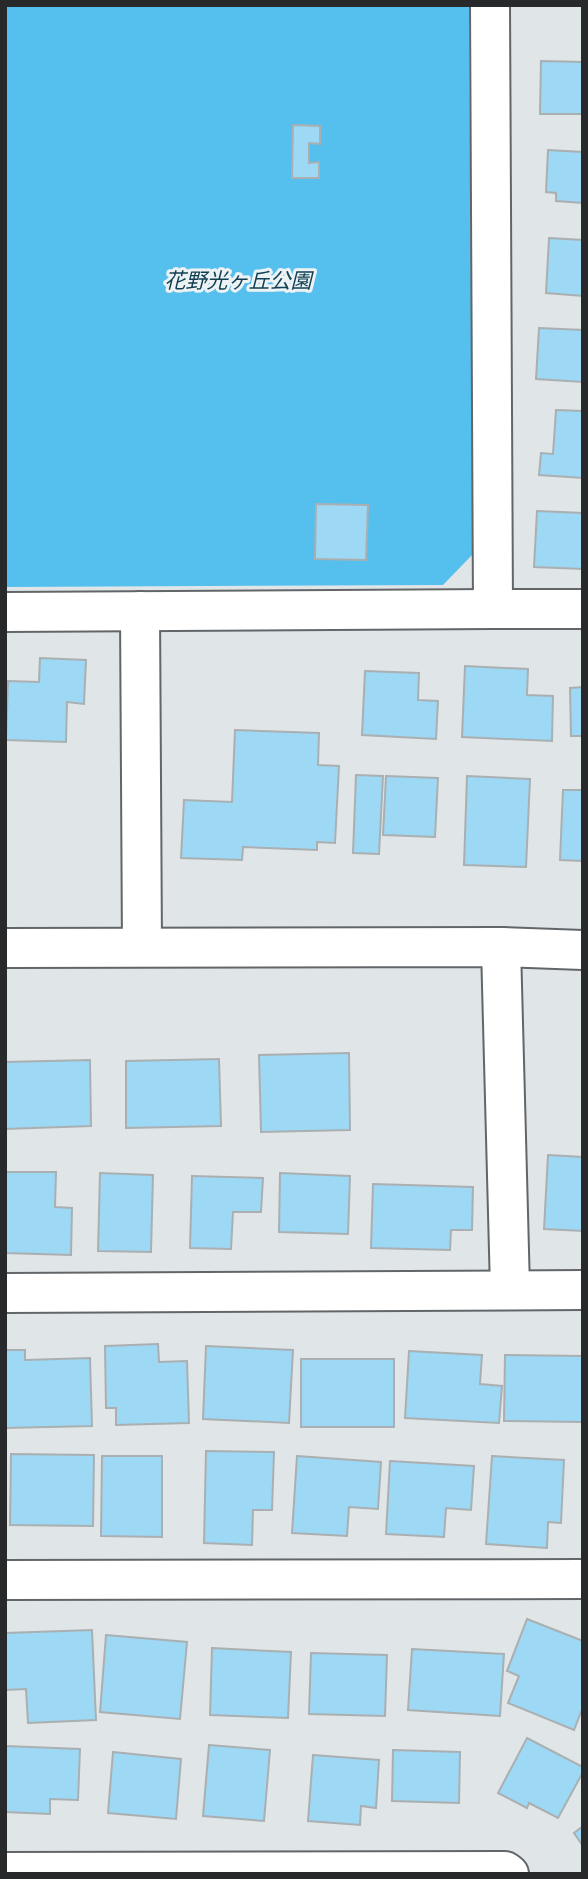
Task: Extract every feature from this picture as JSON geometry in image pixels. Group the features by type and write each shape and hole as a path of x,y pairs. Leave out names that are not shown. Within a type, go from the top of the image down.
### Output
{"street":[{"path":"490,5 493,609"},
{"path":"5,612 583,609"},
{"path":"139,611 142,947"},
{"path":"501,947 510,1289"},
{"path":"5,948 501,947 583,950"},
{"path":"5,1293 583,1290"},
{"path":"5,1580 583,1579"},
{"path":"5,1872 505,1871 509,1874"}],"green space":[{"name":"花野光ヶ丘公園","path":"5,5 469,5 473,554 443,585 5,587"}],"building":[{"path":"541,61 583,62 583,114 540,114"},
{"path":"293,125 320,126 320,144 309,143 309,163 319,162 319,178 292,178"},
{"path":"548,150 583,152 583,203 556,201 556,193 546,192"},
{"path":"549,238 583,240 583,296 546,293"},
{"path":"539,328 583,330 583,382 536,379"},
{"path":"556,410 583,411 583,478 539,475 541,453 553,454"},
{"path":"316,504 368,505 366,560 315,559"},
{"path":"537,511 583,513 583,569 534,567"},
{"path":"40,658 86,660 84,704 67,702 66,742 6,740 8,681 39,682"},
{"path":"465,666 528,669 527,695 553,696 552,741 462,737"},
{"path":"365,671 419,673 418,700 438,701 436,739 362,735"},
{"path":"583,687 583,736 571,736 570,688"},
{"path":"235,730 319,733 318,765 339,766 335,843 317,842 317,850 243,847 242,860 181,858 184,800 232,802"},
{"path":"356,775 383,776 379,854 353,853"},
{"path":"386,776 438,778 435,837 383,835"},
{"path":"467,776 530,779 526,867 464,865"},
{"path":"563,790 583,790 583,861 560,860"},
{"path":"349,1053 350,1130 261,1132 259,1055"},
{"path":"219,1059 221,1126 126,1128 126,1061"},
{"path":"90,1060 91,1126 5,1129 5,1062"},
{"path":"548,1155 583,1157 583,1231 544,1229"},
{"path":"5,1172 56,1172 55,1207 72,1208 71,1255 5,1253"},
{"path":"100,1173 153,1175 151,1252 98,1251"},
{"path":"280,1173 350,1176 348,1234 279,1232"},
{"path":"192,1176 263,1178 261,1212 233,1212 231,1249 190,1248"},
{"path":"373,1184 473,1187 472,1230 451,1230 450,1250 371,1248"},
{"path":"158,1344 159,1362 187,1361 189,1423 116,1425 116,1408 106,1408 105,1346"},
{"path":"206,1346 293,1350 289,1423 203,1419"},
{"path":"5,1350 25,1350 25,1360 90,1358 92,1426 5,1428"},
{"path":"409,1351 482,1355 480,1384 502,1386 499,1423 405,1418"},
{"path":"505,1355 583,1356 583,1422 504,1421"},
{"path":"301,1359 394,1359 394,1427 301,1427"},
{"path":"206,1451 274,1452 272,1510 253,1510 252,1545 204,1543"},
{"path":"11,1454 94,1455 93,1526 10,1525"},
{"path":"102,1456 162,1456 162,1537 101,1536"},
{"path":"297,1456 381,1462 378,1509 349,1507 347,1536 292,1533"},
{"path":"492,1456 564,1460 561,1523 548,1522 547,1548 486,1544"},
{"path":"390,1461 474,1466 471,1510 446,1508 444,1537 386,1534"},
{"path":"527,1619 583,1641 583,1707 574,1730 508,1703 519,1676 507,1671"},
{"path":"92,1630 96,1720 28,1723 26,1689 5,1690 5,1633"},
{"path":"106,1635 187,1642 180,1719 100,1712"},
{"path":"212,1648 291,1652 288,1718 210,1715"},
{"path":"412,1649 504,1654 500,1716 408,1710"},
{"path":"311,1653 387,1655 385,1716 309,1714"},
{"path":"527,1738 583,1767 583,1772 558,1818 529,1803 527,1808 498,1793"},
{"path":"209,1745 270,1750 264,1821 203,1816"},
{"path":"5,1746 80,1749 78,1800 50,1799 50,1814 5,1812"},
{"path":"393,1750 460,1752 459,1803 392,1801"},
{"path":"113,1752 181,1759 176,1819 108,1813"},
{"path":"313,1755 379,1760 376,1808 361,1806 360,1825 308,1821"},
{"path":"583,1826 583,1846 574,1833"}]}
